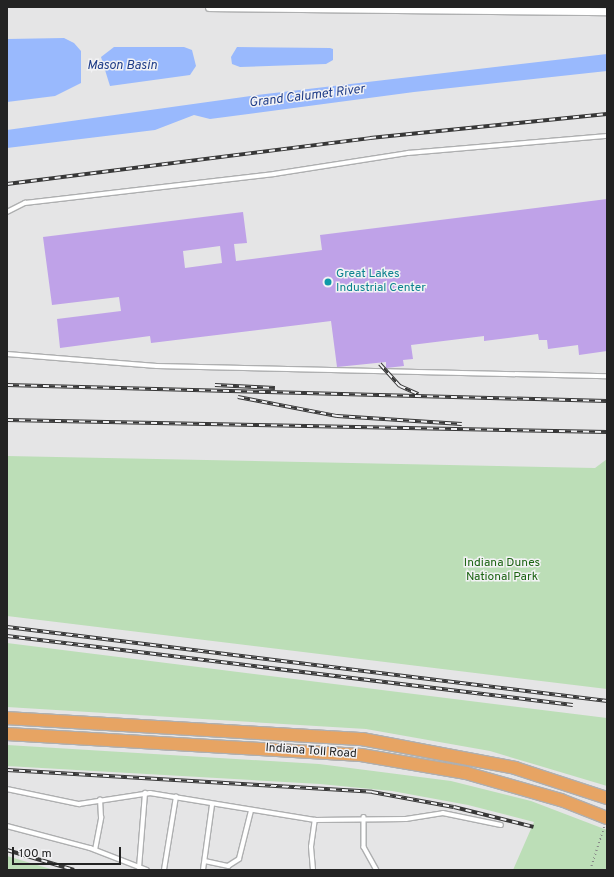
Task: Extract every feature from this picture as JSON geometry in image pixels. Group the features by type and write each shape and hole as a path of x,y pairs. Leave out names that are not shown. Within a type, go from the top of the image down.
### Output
{"highway":[{"name":"Indiana Toll Road","path":"7,718 274,741 361,755 466,773 554,798 607,819"},
{"name":"Indiana Toll Road","path":"7,734 274,741 362,739 468,757 515,768 607,798"}],"street":[{"path":"209,7 607,11"}],"lane":[{"path":"7,212 31,202 274,174 408,153 607,136"},
{"path":"7,354 156,366 607,376"},
{"path":"7,789 79,804 144,793 176,797 212,805 315,820 364,817 406,819 443,813 501,825"},
{"path":"139,868 144,793"},
{"path":"164,870 176,797"},
{"path":"95,850 101,818 100,800"},
{"path":"204,870 212,805"},
{"path":"205,861 228,866 239,859 251,811"},
{"path":"364,817 364,846 377,870"},
{"path":"313,870 310,847 315,820"},
{"path":"7,826 95,850 147,870"}],"path":[{"path":"590,870 607,819"}],"green space":[{"name":"Indiana Dunes National Park","path":"7,456 595,468 607,459 607,689 7,616"},
{"path":"7,643 607,718 607,786 490,751 366,729 7,707"},
{"path":"7,745 319,764 451,781 531,801 607,830 607,870 513,870 534,822 468,805 392,791 320,784 7,766"},
{"path":"7,856 54,870 7,870"}],"water":[{"name":"Mason Basin","path":"64,38 74,43 81,51 81,83 55,96 7,102 7,39"},
{"name":"Mason Basin","path":"114,47 184,47 192,50 196,66 190,75 110,86 101,57"},
{"path":"237,47 330,48 333,49 333,60 326,64 240,67 232,64 231,57"},
{"name":"Grand Calumet River","path":"607,54 607,71 414,92 210,119 194,115 155,130 7,148 7,130 257,95"}],"building":[{"name":"Great Lakes Industrial Center","path":"607,199 607,351 579,355 578,345 548,349 547,340 539,340 538,334 484,341 484,336 411,345 413,359 403,360 404,366 386,368 386,362 337,367 331,321 151,343 150,336 60,348 57,319 121,311 119,297 52,305 43,237 243,212 247,243 234,244 236,261 322,250 320,235","holes":["220,246 222,263 185,268 183,251"]}],"railway":[{"path":"7,184 370,138 607,114"},
{"path":"380,364 400,386 418,394"},
{"path":"7,385 607,401"},
{"path":"215,385 275,388"},
{"path":"238,397 337,416 462,424"},
{"path":"7,420 607,432"},
{"path":"7,627 607,701"},
{"path":"7,636 573,705"},
{"path":"7,770 372,792 454,807 534,827"},
{"path":"7,850 74,870"}],"place":[{"name":"Great Lakes Industrial Center","path":"328,282"}]}
